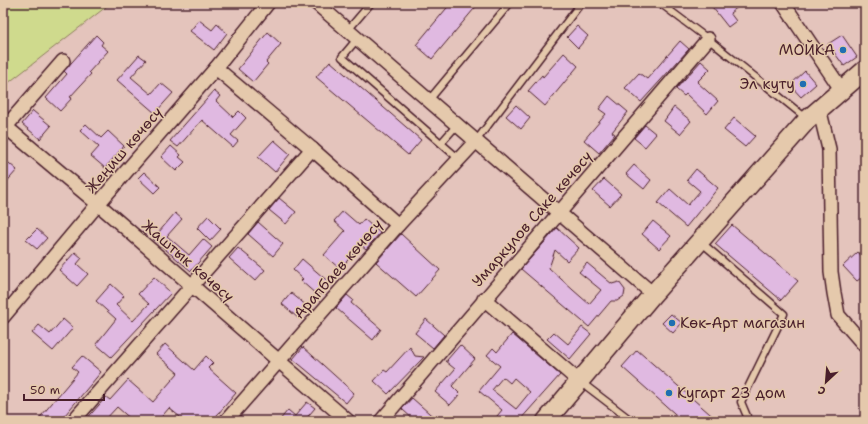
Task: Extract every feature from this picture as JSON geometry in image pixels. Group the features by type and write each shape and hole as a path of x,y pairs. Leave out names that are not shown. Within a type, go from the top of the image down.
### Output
{"main road":[{"path":"546,421 653,294 813,113 865,70"}],"street":[{"name":"Жеңиш көчөсү","path":"3,317 98,204 216,68 268,3"},
{"path":"316,3 653,294"},
{"path":"783,3 841,89"},
{"name":"Умаркулов Саке көчөсү","path":"381,421 708,39"},
{"path":"4,129 63,60"},
{"path":"216,68 398,224"},
{"path":"813,113 828,149 831,272 838,315 865,346"},
{"name":"Жаштык көчөсү","path":"4,129 98,204 278,362 348,421"},
{"name":"Арапбаев көчөсү","path":"226,421 398,224 476,141"},
{"path":"73,421 312,149"},
{"path":"484,299 580,382"}],"lane":[{"path":"371,3 342,57 459,159"},
{"path":"429,100 510,3"},
{"path":"476,141 581,3"},
{"path":"660,3 708,39 813,113"},
{"path":"441,143 457,125"},
{"path":"700,241 784,314 741,402 749,421"},
{"path":"580,382 632,421"}],"green space":[{"path":"3,3 111,3 3,87"}],"building":[{"path":"451,3 479,3 432,59 416,45"},
{"path":"709,3 743,3 730,13 736,21 728,27"},
{"path":"199,20 212,30 217,24 227,33 214,50 190,31"},
{"path":"577,26 588,36 578,48 567,37"},
{"path":"268,32 281,44 266,62 268,64 253,82 238,69"},
{"path":"96,35 103,42 101,45 108,51 89,72 91,74 70,97 72,98 60,111 46,98 67,74 64,71"},
{"name":"МОЙКА","path":"842,35 857,57 844,66 828,44"},
{"path":"680,41 689,49 641,102 625,88 639,73 647,79"},
{"path":"564,53 578,66 545,106 528,91 542,75 543,77"},
{"path":"139,55 146,60 131,77 151,94 161,83 173,93 155,113 117,80"},
{"path":"330,61 421,140 408,155 316,77"},
{"path":"701,61 710,69 697,82 718,101 707,114 686,94 684,96 676,89"},
{"name":"Эл куту","path":"805,71 816,84 801,97 790,85"},
{"path":"214,91 220,96 216,101 233,117 239,111 246,118 231,135 238,141 233,147 202,120 178,147 170,141"},
{"path":"609,96 628,112 612,132 615,134 599,153 584,140 606,114 599,109"},
{"path":"516,105 530,118 521,129 506,116"},
{"path":"674,107 691,121 680,134 664,121"},
{"path":"33,111 51,126 40,139 22,124"},
{"path":"734,118 755,136 745,147 724,130"},
{"path":"86,124 101,138 108,131 124,146 105,168 91,156 99,147 80,130"},
{"path":"645,125 656,134 645,147 634,138"},
{"path":"274,140 290,154 275,172 258,157"},
{"path":"171,146 181,155 179,157 185,162 176,171 161,157"},
{"path":"3,158 17,170 3,186"},
{"path":"634,165 651,180 644,189 626,174"},
{"path":"696,169 718,188 686,227 658,203 670,189 688,205 700,191 687,180"},
{"path":"144,172 160,187 154,193 138,178"},
{"path":"604,179 621,194 610,206 593,191"},
{"path":"279,198 296,212 286,224 269,210"},
{"path":"343,211 359,225 364,219 380,233 366,249 361,245 340,269 324,255 345,231 334,221"},
{"path":"175,213 182,219 167,236 189,255 203,239 212,247 191,271 153,239"},
{"path":"208,216 221,229 210,241 197,228"},
{"path":"653,221 671,236 659,249 642,234"},
{"path":"258,222 283,244 273,256 248,234"},
{"path":"732,225 798,281 781,300 715,244"},
{"path":"557,228 579,248 567,261 555,250 549,268 573,290 589,304 601,290 579,272 587,263 612,284 619,282 625,290 624,296 617,301 611,301 589,327 521,269"},
{"path":"37,229 47,238 37,249 26,240"},
{"path":"401,234 440,270 416,297 376,262"},
{"path":"238,248 265,270 255,281 229,258"},
{"path":"75,252 82,258 77,264 88,274 77,286 59,270"},
{"path":"858,252 865,260 865,275 857,281 843,266"},
{"path":"302,259 331,284 321,295 319,293 317,295 301,281 303,279 293,270"},
{"path":"154,277 171,293 111,357 96,344 116,319 96,301 111,284 124,296 116,305 133,321 149,304 138,294"},
{"path":"291,293 307,306 298,318 282,304"},
{"path":"347,295 353,300 351,303 381,329 373,340 336,308"},
{"name":"Көк-Арт магазин","path":"671,314 682,323 673,333 662,323"},
{"path":"63,319 73,328 53,351 32,333 39,325 50,334"},
{"path":"426,319 444,335 433,348 415,333"},
{"path":"582,327 591,334 570,359 547,339 554,332 568,344"},
{"path":"512,334 560,375 519,421 493,421 502,410 479,391 500,366 487,355 493,348 497,352","holes":["503,377 510,383 514,378 530,392 516,409 492,390"]},
{"path":"165,344 194,370 206,356 213,363 208,368 236,393 212,421 185,421 169,408 158,421 133,421 117,407 104,421 85,421 106,397 110,400 128,380 153,402 178,373 156,354"},
{"path":"460,345 475,359 452,386 460,394 450,405 435,392 455,369 445,361 448,361 447,360"},
{"path":"303,347 354,393 346,403 293,359"},
{"path":"410,347 415,356 424,357 388,394 374,381 384,370 387,372"},
{"name":"Кугарт 23 дом","path":"637,350 718,421 683,421 622,367"},
{"path":"82,356 101,372 60,421 37,421 78,372 72,367"},
{"path":"412,398 438,421 415,421 402,409"},
{"path":"307,402 315,408 304,421 279,421 288,410 295,416"}],"place":[{"name":"МОЙКА","path":"843,50"},
{"name":"Эл куту","path":"803,84"},
{"name":"Көк-Арт магазин","path":"672,323"},
{"name":"Кугарт 23 дом","path":"669,393"}]}
